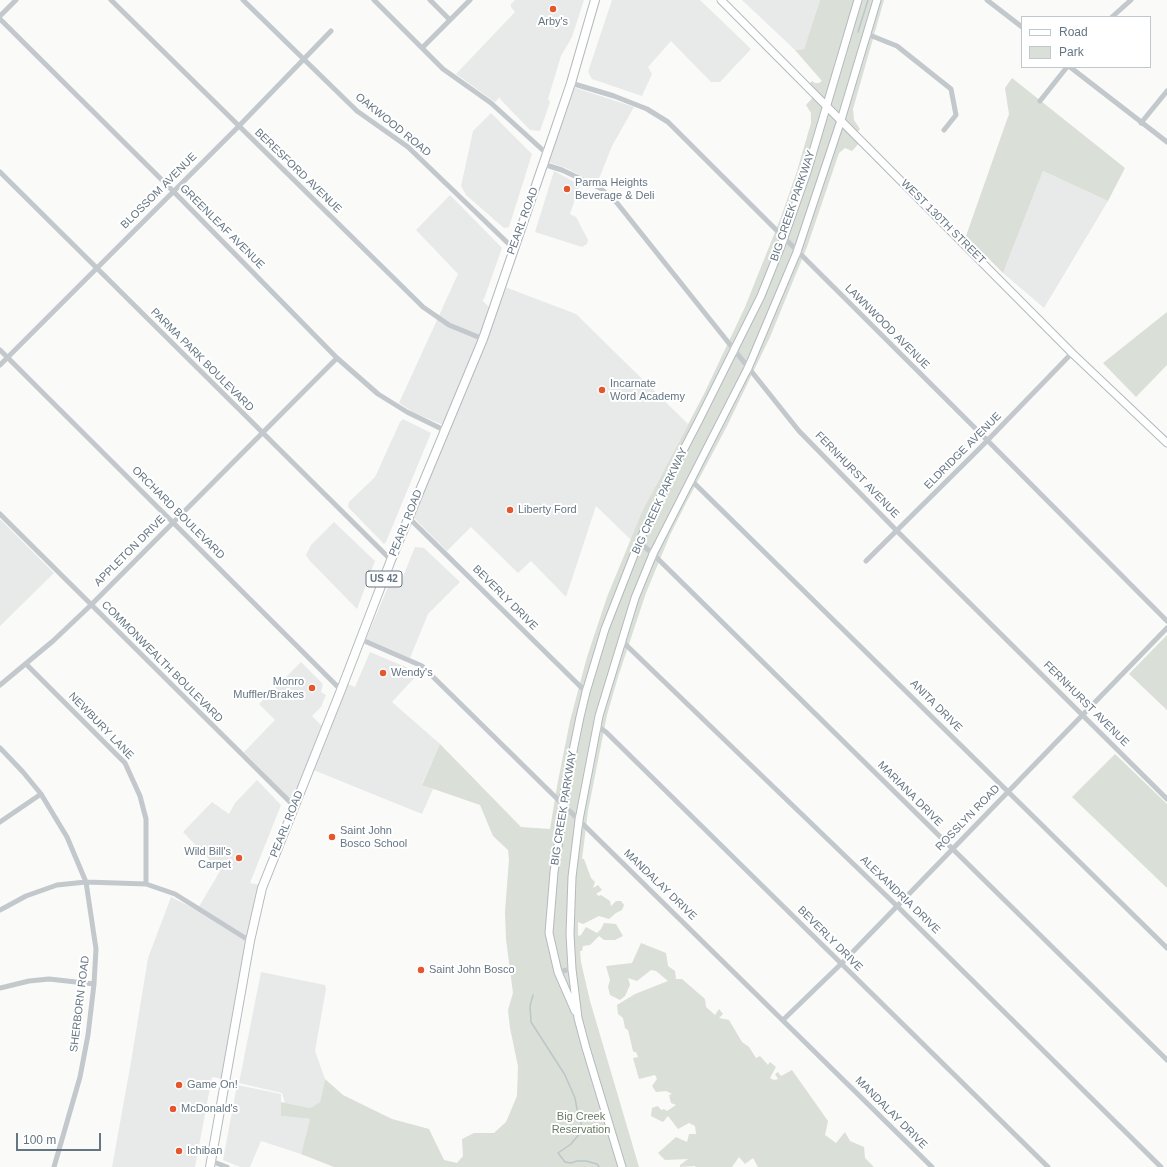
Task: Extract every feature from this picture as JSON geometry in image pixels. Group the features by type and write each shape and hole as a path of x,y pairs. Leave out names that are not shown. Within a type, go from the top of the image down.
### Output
{"main road":[{"name":"PEARL ROAD","path":"210,1164 250,941 262,888 391,560 483,339 571,82 595,0"}],"street":[{"path":"0,16 16,0"},
{"name":"BERESFORD AVENUE","path":"111,0 423,307 449,325 483,339"},
{"name":"OAKWOOD ROAD","path":"243,0 357,111 408,147 513,248"},
{"path":"374,0 443,69 491,103 546,154"},
{"path":"430,0 450,20"},
{"path":"422,48 470,0"},
{"name":"WEST 130TH STREET","path":"721,0 1072,353 1167,443"},
{"name":"BIG CREEK PARKWAY","path":"578,1018 558,972 549,933 554,872 563,804 578,724 586,692 605,629 639,542 674,468 761,296 784,238 807,172 858,0"},
{"name":"BIG CREEK PARKWAY","path":"622,1167 578,1018 572,969 570,934 572,877 579,820 603,698 635,598 653,554 749,366 797,252 841,120 876,0"},
{"path":"987,0 1021,27"},
{"path":"1113,16 1131,0"},
{"name":"GREENLEAF AVENUE","path":"0,19 173,191 337,358 378,394 407,412 444,430"},
{"name":"BLOSSOM AVENUE","path":"0,365 331,31"},
{"path":"867,34 897,46 951,89 956,115 944,130"},
{"path":"1040,101 1066,68"},
{"path":"1071,68 1167,142"},
{"name":"LAWNWOOD AVENUE","path":"571,82 614,96 647,109 668,122 1167,621"},
{"path":"1141,122 1167,91"},
{"name":"FERNHURST AVENUE","path":"543,164 562,170 600,188 617,203 734,350 749,366 753,374 799,431 1167,799"},
{"name":"PARMA PARK BOULEVARD","path":"0,172 391,560"},
{"name":"ORCHARD BOULEVARD","path":"0,350 341,690"},
{"name":"ELDRIDGE AVENUE","path":"866,561 898,531 1072,353"},
{"name":"APPLETON DRIVE","path":"0,685 53,641 91,605 337,358"},
{"name":"ANITA DRIVE","path":"690,479 1167,948"},
{"name":"COMMONWEALTH BOULEVARD","path":"0,514 294,806"},
{"name":"BEVERLY DRIVE","path":"409,518 586,692"},
{"name":"MARIANA DRIVE","path":"639,542 653,554 1167,1060"},
{"name":"ROSSLYN ROAD","path":"783,1020 841,964 1007,791 1167,628"},
{"name":"MANDALAY DRIVE","path":"360,639 422,666 932,1167"},
{"name":"ALEXANDRIA DRIVE","path":"622,641 897,906 1161,1167"},
{"name":"NEWBURY LANE","path":"26,664 125,763 140,796 146,819 146,884"},
{"name":"BEVERLY DRIVE","path":"597,726 604,730 1048,1167"},
{"name":"SHERBORN ROAD","path":"0,748 23,772 41,794 67,837 86,882 96,949 94,984 88,1035 80,1077 54,1167"},
{"path":"0,822 41,794"},
{"path":"0,910 26,896 57,885 86,882 146,884 175,894 250,941"},
{"path":"558,972 572,969"},
{"path":"0,988 29,981 49,979 94,984"},
{"path":"210,1164 227,1167"}],"shaded area":[{"path":"515,0 584,0 572,37 561,56 548,99 550,102 540,131 530,130 501,100 500,97 495,102 456,74 515,12 511,7 511,4"},
{"path":"612,0 700,0 751,49 720,82 711,82 671,41 648,67 652,74 642,96 592,79 588,72"},
{"path":"742,0 820,0 804,49 795,50"},
{"path":"573,87 634,107 612,146 597,184 566,168 548,162"},
{"path":"491,113 532,154 509,227 504,228 466,195 461,186 473,131"},
{"path":"554,171 580,185 570,214 576,217 588,240 587,244 582,247 535,232"},
{"path":"1043,171 1108,201 1044,308 1003,273"},
{"path":"450,195 502,248 484,299 482,300 490,308 478,344 443,425 415,413 399,403 458,274 416,230"},
{"path":"505,287 576,314 688,424 656,485 631,540 596,506 566,597 531,561 518,573 471,527 447,551 413,517 485,341"},
{"path":"403,419 431,433 384,544 348,507 349,502 375,477 400,422"},
{"path":"0,519 54,573 0,626"},
{"path":"334,522 375,561 357,609 310,561 306,555 311,545"},
{"path":"415,547 424,548 460,582 428,614 410,658 366,639 391,580 400,584"},
{"path":"370,652 408,668 416,676 392,702 440,744 422,784 433,789 422,814 306,767 292,801 244,752 275,720 259,704 301,662 323,684 321,692 326,695 321,707 312,716 327,731 347,684 355,687"},
{"path":"257,780 281,805 250,883 261,885 223,1079 212,1077 195,1167 112,1167 148,958 171,897 197,910 220,871 183,832 212,802 229,814 235,803"},
{"path":"261,972 325,985 326,989 315,1051 325,1079 320,1102 310,1108 285,1103 282,1093 239,1083"},
{"path":"237,1085 281,1094 281,1116 310,1119 301,1154 261,1141 250,1167 240,1167 223,1160"}],"green space":[{"name":"Big Creek Reservation","path":"820,0 884,0 853,109 854,120 860,129 855,135 861,141 852,151 845,148 839,153 807,247 770,337 727,426 670,535 646,593 607,715 588,811 582,859 584,859 591,878 595,882 593,888 598,885 602,890 596,894 599,896 601,895 610,901 611,906 616,901 621,901 624,905 622,910 609,919 599,916 583,924 578,922 578,936 581,935 586,927 597,933 604,923 616,924 623,936 615,940 604,940 599,936 590,945 583,946 582,951 580,951 581,962 590,1001 639,1167 334,1167 301,1154 310,1119 281,1116 281,1102 310,1108 320,1102 325,1079 343,1095 392,1119 429,1129 444,1160 457,1163 463,1156 462,1139 474,1133 494,1133 506,1122 517,1096 518,1066 508,1010 513,993 506,939 505,912 509,859 508,850 493,836 480,805 422,785 440,744 521,827 550,829 570,721 587,657 607,597 642,512 704,394 745,307 781,217 797,171 811,123 811,113 806,105 815,95 806,87 812,81 819,83 822,81 795,50 804,49"},
{"path":"1012,78 1125,168 1108,201 1043,171 1003,273 966,236 1009,114 1005,88"},
{"path":"1167,312 1167,365 1136,397 1103,363"},
{"path":"1167,635 1167,710 1129,674"},
{"path":"1115,754 1167,804 1167,888 1072,797"},
{"path":"641,943 666,953 668,966 675,971 676,979 682,979 705,999 706,1007 715,1015 719,1009 723,1014 719,1018 729,1020 742,1042 749,1047 756,1058 760,1056 768,1065 770,1062 776,1067 770,1078 774,1080 778,1079 775,1074 778,1072 781,1076 792,1070 828,1121 825,1135 836,1143 845,1132 850,1141 864,1147 865,1158 874,1167 758,1167 753,1158 745,1164 739,1157 732,1167 680,1167 680,1165 688,1159 665,1160 658,1153 676,1137 687,1142 689,1134 696,1134 695,1126 689,1123 678,1129 668,1116 663,1122 651,1116 652,1108 658,1106 661,1110 664,1109 667,1111 676,1105 671,1103 669,1095 672,1094 666,1091 656,1092 652,1086 657,1079 655,1075 639,1079 633,1058 638,1057 636,1052 633,1051 628,1030 625,1028 623,1018 618,1014 617,1005 635,994 668,981 656,971 651,970 637,981 628,978 630,985 625,996 620,1000 610,995 608,987 610,980 606,966 632,963"}],"waterway":[{"path":"858,32 868,0"},
{"path":"533,995 530,1006 531,1022 565,1075 575,1098 581,1122 581,1132 571,1144 558,1153 565,1162 571,1163 586,1161 597,1164 599,1167"}],"place":[{"name":"Arby's","path":"553,9"},
{"name":"Parma Heights Beverage & Deli","path":"567,189"},
{"name":"Incarnate Word Academy","path":"602,390"},
{"name":"Liberty Ford","path":"510,510"},
{"name":"Wendy's","path":"383,673"},
{"name":"Monro Muffler/Brakes","path":"312,688"},
{"name":"Saint John Bosco School","path":"332,837"},
{"name":"Wild Bill's Carpet","path":"239,858"},
{"name":"Saint John Bosco","path":"421,970"},
{"name":"Game On!","path":"179,1085"},
{"name":"McDonald's","path":"173,1109"},
{"name":"Ichiban","path":"179,1151"}]}
